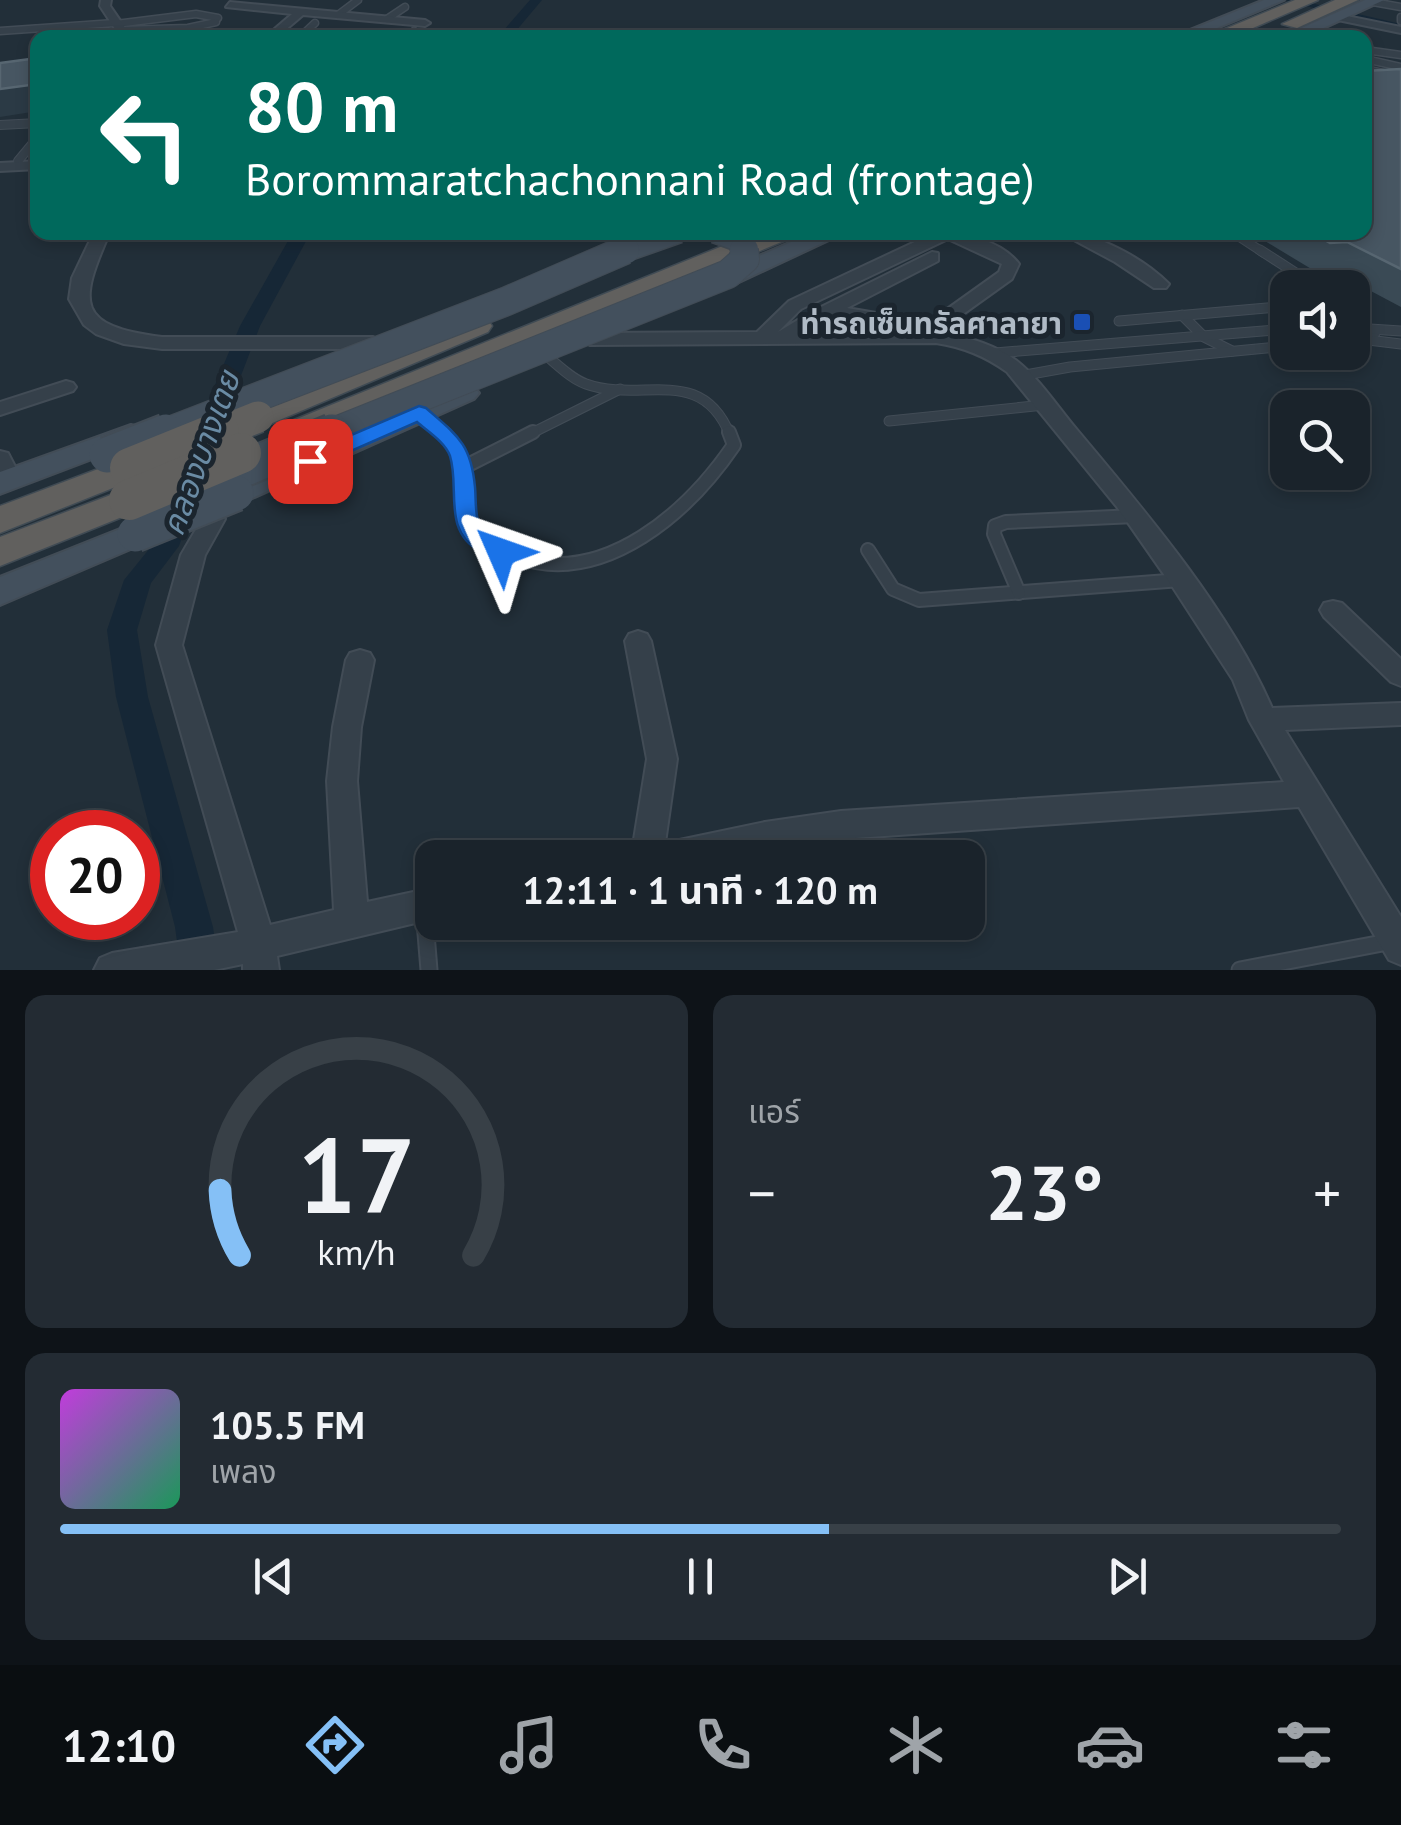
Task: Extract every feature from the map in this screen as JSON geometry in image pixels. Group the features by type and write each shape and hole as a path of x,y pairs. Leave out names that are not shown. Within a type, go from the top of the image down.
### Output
{"highway":[{"path":"1252,30 1345,9"},
{"path":"1276,30 1302,20"},
{"path":"0,520 127,495 258,416 696,240"},
{"path":"0,552 127,495 241,453 762,240"}],"main road":[{"path":"1199,30 1276,0"},
{"path":"1345,9 1375,1"},
{"path":"3,480 643,240"},
{"path":"0,571 127,495 507,301 653,240"},
{"path":"0,592 127,495 728,274 745,260 746,251 735,240"},
{"path":"3,480 127,495 236,493 817,240"}],"street":[{"path":"106,0 105,6 120,29"},
{"path":"230,6 425,23"},
{"path":"1345,9 1401,30"},
{"path":"278,30 299,12"},
{"path":"0,167 30,165"},
{"path":"99,240 79,286 78,299 90,321 124,338 220,345 373,343"},
{"path":"774,338 794,304 933,240"},
{"path":"774,338 962,240"},
{"path":"590,339 926,332 1010,269 1005,256 970,240"},
{"path":"1083,240 1121,258 1160,284"},
{"path":"876,266 895,276"},
{"path":"829,310 969,342 994,353 1020,376 1135,516 1181,580 1245,677 1263,720 1399,943"},
{"path":"0,409 66,387"},
{"path":"213,519 193,555 169,646 252,954"},
{"path":"1332,610 1401,676"},
{"path":"638,641 662,759 650,840"},
{"path":"352,922 342,781 346,726 360,660"},
{"path":"1263,720 1401,714"},
{"path":"747,840 841,825 1308,794"},
{"path":"112,970 252,954 352,922 415,907"}],"lane":[{"path":"338,15 358,0"},
{"path":"1375,1 1401,7"},
{"path":"387,19 405,6"},
{"path":"60,30 188,28 217,20 196,14 120,29"},
{"path":"308,30 316,22"},
{"path":"0,31 30,30"},
{"path":"1372,49 1401,53"},
{"path":"1372,61 1401,67"},
{"path":"1372,71 1401,77"},
{"path":"1372,80 1401,77"},
{"path":"0,125 30,123"},
{"path":"18,161 30,147"},
{"path":"1244,240 1287,270"},
{"path":"1119,321 1270,308"},
{"path":"1182,315 1204,337 1232,352"},
{"path":"1370,329 1401,331"},
{"path":"994,353 1270,331"},
{"path":"1370,331 1401,344"},
{"path":"1020,376 1070,367 1270,348"},
{"path":"1054,350 1070,367"},
{"path":"419,413 454,443 462,458 466,520 482,542 520,562 549,566 590,560 682,510 717,474 734,445 729,426 710,399 686,390 620,389 576,379 548,357"},
{"path":"462,468 620,389"},
{"path":"889,421 1044,405"},
{"path":"1019,593 994,534 995,526 1135,516"},
{"path":"868,550 892,590 902,598 1181,580"},
{"path":"429,940 429,970"},
{"path":"1240,970 1399,943"}],"building":[{"path":"30,59 30,85 0,89 0,63"},
{"path":"1401,69 1401,269 1347,242 1325,240 1372,240 1372,71"}],"waterway":[{"name":"คลองบางเตย","path":"510,30 536,0"},
{"path":"1289,0 1401,26"},
{"name":"คลองบางเตย","path":"210,425 250,326 297,240"},
{"name":"คลองบางเตย","path":"179,510 166,546 138,580 122,630 132,697 194,927 200,970"}],"place":[{"name":"ท่ารถเซ็นทรัลศาลายา","path":"1082,322"}],"route":[{"path":"310,461 419,413 454,443 462,458 466,520 482,542 501,552"}]}
